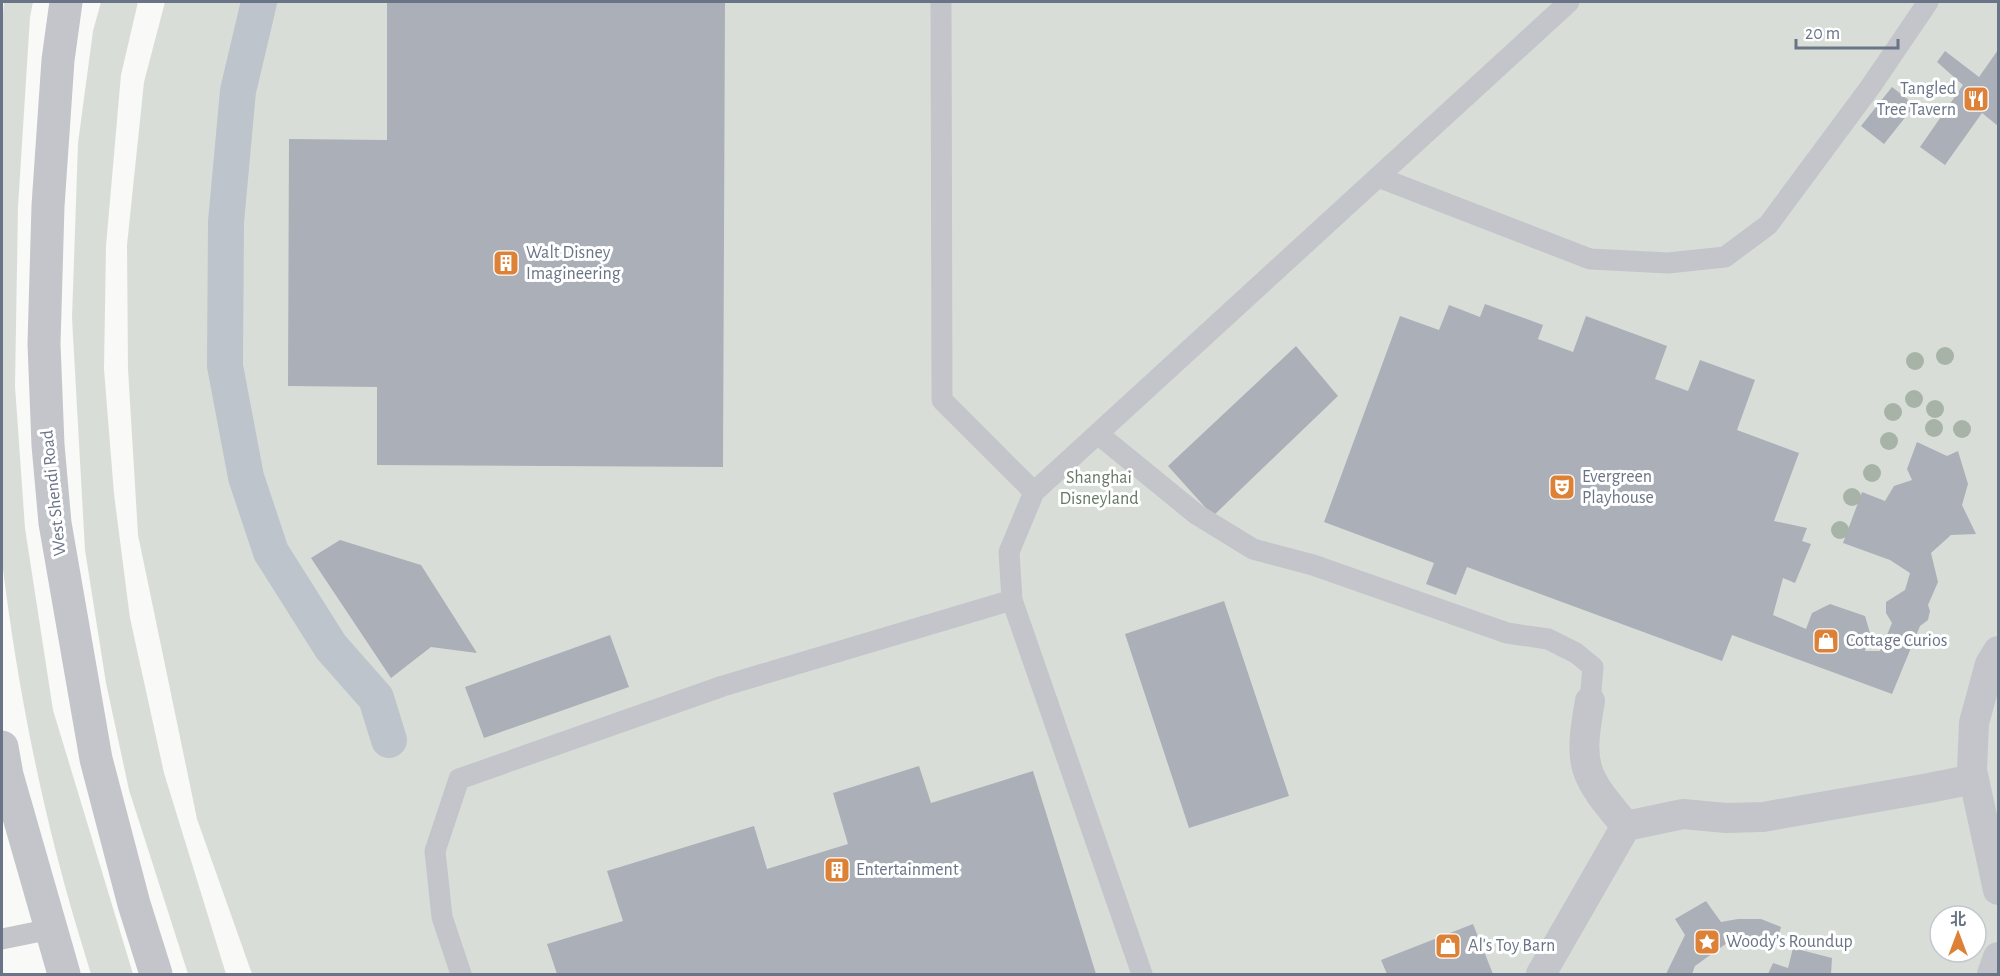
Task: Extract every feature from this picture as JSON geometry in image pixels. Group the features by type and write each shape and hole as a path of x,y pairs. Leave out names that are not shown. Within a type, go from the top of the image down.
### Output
{"street":[{"name":"West Shendi Road","path":"66,2 58,60 48,206 44,344 48,445 55,523 96,759 134,904 156,975"},
{"path":"1998,651 1990,664 1974,723 1972,770 1998,890"},
{"path":"1590,701 1584,757 1590,780 1626,826"},
{"path":"2,747 7,775 64,975"},
{"path":"1540,975 1626,826 1683,814 1726,818 1763,817 1974,779"},
{"path":"1992,975 1998,957"}],"lane":[{"path":"941,2 942,400 1034,492"},
{"path":"1142,975 1012,600 1009,552 1034,492 1569,2"},
{"path":"1378,177 1590,260 1668,263 1725,257 1768,225 1871,86 1928,2"},
{"path":"1098,434 1196,514 1254,549 1313,565 1507,633 1548,639 1576,653 1593,667 1590,701"},
{"path":"461,975 442,917 435,850 459,779 723,686 1012,600"},
{"path":"2,939 51,929"}],"green space":[{"path":"4,2 33,2 30,17 18,207 15,386 25,528 53,710 133,974 91,974 65,886 40,783 18,672 2,561 2,25"},
{"path":"101,2 138,2 121,75 106,246 104,369 114,494 130,618 164,773 226,974 188,974 129,790 106,683 85,550 72,318 78,143 93,31"},
{"name":"Shanghai Disneyland","path":"165,2 1998,2 1998,974 252,974 197,819 138,535 128,369 127,245 144,82"}],"building":[{"name":"Walt Disney Imagineering","path":"387,2 725,2 723,467 377,465 377,387 288,386 289,139 387,140"},
{"name":"Tangled Tree Tavern","path":"1998,50 1998,126 1982,113 1945,165 1920,147 1963,85 1937,62 1945,51 1979,77"},
{"path":"1892,87 1915,105 1884,144 1861,126"},
{"name":"Evergreen Playhouse","path":"1485,304 1543,325 1538,339 1573,352 1586,316 1667,346 1655,379 1688,391 1700,360 1755,380 1737,430 1799,453 1774,521 1807,528 1802,541 1811,544 1795,583 1783,578 1773,615 1806,629 1812,613 1830,604 1865,616 1870,633 1865,651 1880,651 1892,623 1886,613 1886,602 1905,590 1910,573 1890,560 1843,543 1862,492 1885,501 1894,486 1912,480 1907,469 1917,442 1947,456 1958,451 1968,484 1962,505 1976,534 1951,535 1931,553 1938,582 1928,605 1930,611 1928,620 1920,626 1892,694 1732,635 1722,661 1467,567 1456,595 1426,584 1434,563 1324,522 1400,316 1439,330 1449,305 1480,317"},
{"path":"1296,346 1338,396 1213,516 1168,466"},
{"path":"340,540 421,565 477,653 431,647 391,678 311,558"},
{"path":"1224,601 1289,796 1189,828 1125,634"},
{"path":"610,635 629,687 484,738 465,687"},
{"name":"Entertainment","path":"919,766 931,803 1033,771 1096,974 557,974 547,944 623,921 607,871 754,826 767,869 848,844 833,793"},
{"path":"1706,901 1721,922 1761,919 1781,927 1775,949 1754,940 1727,943 1695,966 1692,974 1666,974 1685,935 1675,919"},
{"name":"Al's Toy Barn","path":"1473,924 1493,974 1387,974 1381,960"},
{"path":"1793,948 1832,958 1831,974 1768,974 1773,963 1788,968"}],"waterway":[{"path":"259,2 238,91 226,222 225,366 246,477 271,552 331,647 376,698 389,740"}],"place":[{"name":"Tangled Tree Tavern","path":"1976,99"},
{"name":"Walt Disney Imagineering","path":"506,263"},
{"name":"Evergreen Playhouse","path":"1562,487"},
{"name":"Cottage Curios","path":"1826,641"},
{"name":"Entertainment","path":"837,870"},
{"name":"Woody’s Roundup","path":"1707,942"},
{"name":"Al's Toy Barn","path":"1448,946"}]}
